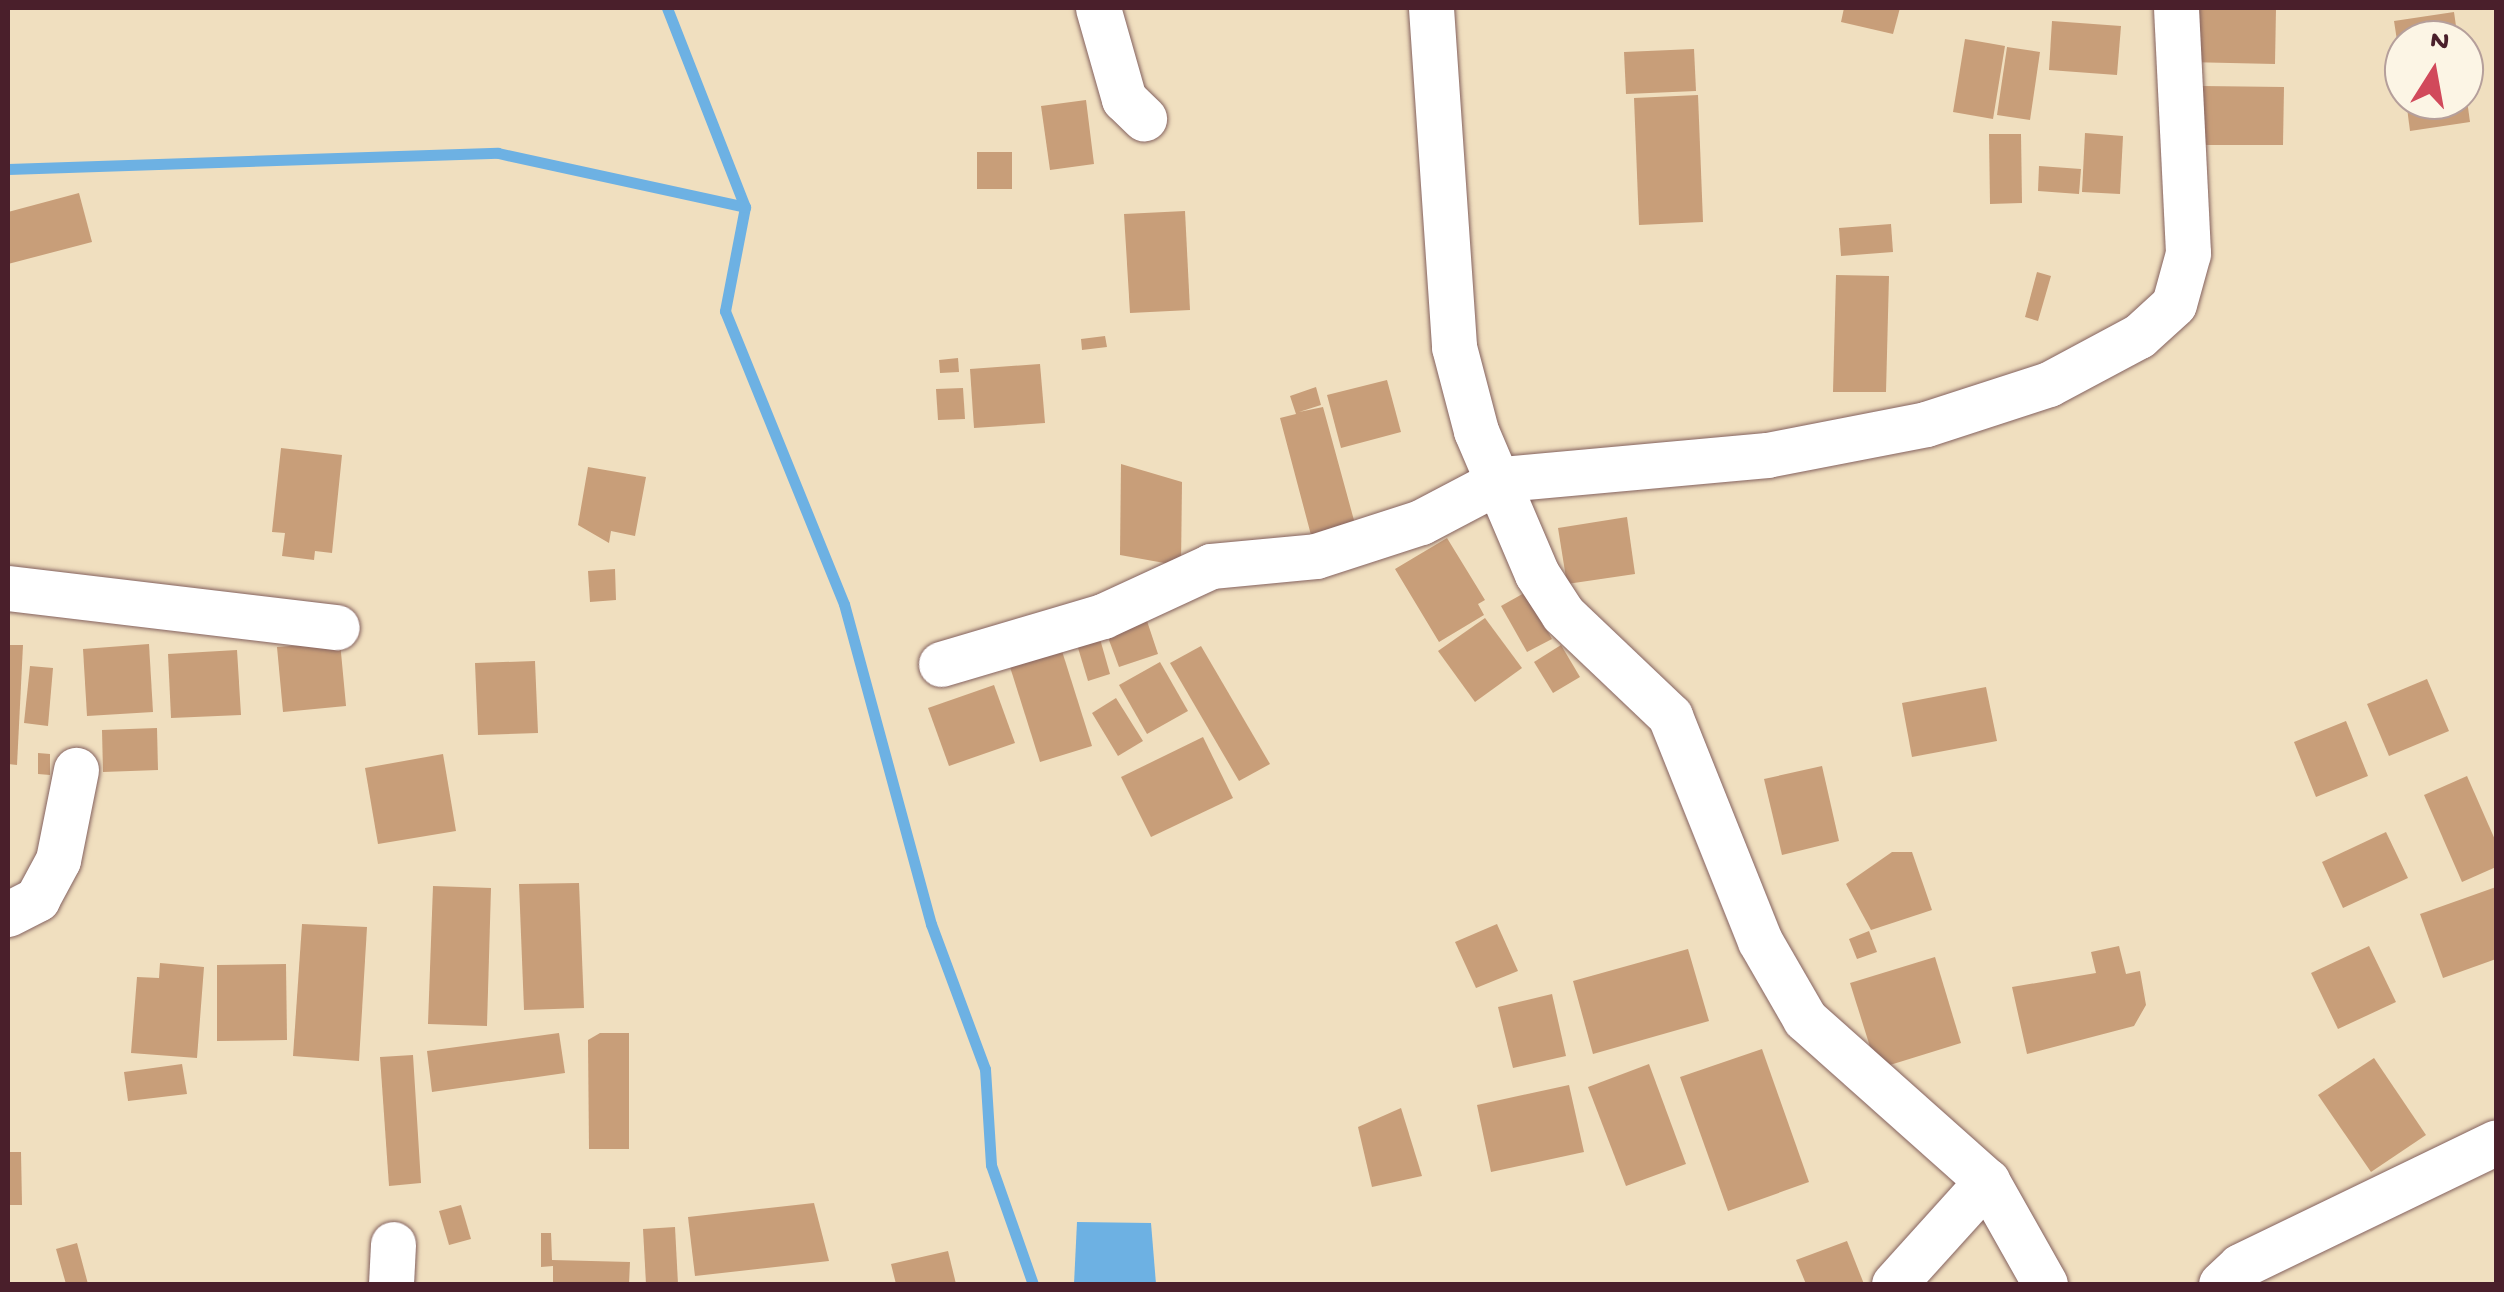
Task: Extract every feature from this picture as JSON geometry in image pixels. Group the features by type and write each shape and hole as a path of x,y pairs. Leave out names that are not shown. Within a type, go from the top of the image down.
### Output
{"street":[{"path":"1098,8 1124,99 1144,118"},
{"path":"1431,8 1454,346 1476,431 1503,479 1563,614 1670,716 1760,940 1806,1019 1987,1181 2045,1284"},
{"path":"941,664 1102,616 1211,566 1316,556 1421,522 1503,479 1767,455 1926,424 2049,384 2139,336 2174,304 2188,253 2176,8"},
{"path":"8,588 338,627"},
{"path":"8,914 37,900 58,860 76,770"},
{"path":"2221,1284 2240,1266 2496,1142"},
{"path":"1894,1284 1987,1181"}],"water":[{"path":"1077,1222 1151,1223 1156,1284 1074,1284"}],"building":[{"path":"1844,8 1900,8 1893,34 1841,22"},
{"path":"2187,8 2276,8 2275,64 2186,62"},
{"path":"2454,12 2455,20 2401,20"},
{"path":"2052,21 2121,26 2117,75 2049,70"},
{"path":"1965,39 2005,46 1993,119 1953,112"},
{"path":"2007,47 2040,52 2030,120 1997,115"},
{"path":"1694,49 1696,91 1626,94 1624,52"},
{"path":"2202,86 2284,87 2283,145 2202,145"},
{"path":"1698,95 1703,222 1639,225 1634,98"},
{"path":"1086,100 1094,164 1050,170 1041,106"},
{"path":"2409,120 2470,120 2470,122 2410,131"},
{"path":"2085,133 2123,136 2120,194 2082,192"},
{"path":"1989,134 2021,134 2022,203 1990,204"},
{"path":"977,152 1012,152 1012,189 977,189"},
{"path":"2039,166 2081,169 2079,194 2038,191"},
{"path":"79,193 92,242 8,264 8,212"},
{"path":"1185,211 1190,310 1130,313 1124,214"},
{"path":"1891,224 1893,252 1841,256 1839,228"},
{"path":"2037,272 2051,276 2038,321 2025,317"},
{"path":"1836,275 1889,276 1886,392 1833,392"},
{"path":"1105,336 1107,347 1082,350 1081,339"},
{"path":"958,358 959,372 940,373 939,360"},
{"path":"1040,364 1045,423 974,428 970,369"},
{"path":"1387,380 1401,432 1341,448 1327,395"},
{"path":"1316,387 1321,405 1299,412 1323,407 1355,524 1311,535 1280,418 1296,414 1290,396"},
{"path":"963,388 965,419 938,420 936,389"},
{"path":"281,448 342,455 332,553 315,551 314,560 282,556 285,533 272,532"},
{"path":"1121,464 1182,482 1181,566 1120,555"},
{"path":"588,467 646,477 635,536 611,531 609,543 578,525"},
{"path":"1627,517 1635,574 1567,584 1558,528"},
{"path":"1447,538 1485,600 1478,604 1484,615 1439,642 1395,569"},
{"path":"615,569 616,600 590,602 588,571"},
{"path":"1526,592 1552,639 1527,652 1501,606"},
{"path":"1146,618 1158,654 1119,667 1106,632"},
{"path":"1485,618 1522,668 1475,702 1438,651"},
{"path":"1098,632 1110,674 1088,681 1075,638"},
{"path":"340,642 346,706 283,712 277,647"},
{"path":"149,644 153,712 87,716 83,649"},
{"path":"8,645 23,645 17,765 8,764"},
{"path":"1561,645 1580,677 1553,693 1534,662"},
{"path":"1201,646 1270,764 1239,781 1170,663"},
{"path":"237,650 241,715 171,718 168,654"},
{"path":"1062,651 1092,746 1040,762 1010,667"},
{"path":"535,661 538,733 478,735 475,663"},
{"path":"1160,662 1188,711 1147,734 1119,685"},
{"path":"30,666 53,668 48,726 24,723"},
{"path":"2427,679 2449,731 2389,756 2367,704"},
{"path":"994,685 1015,743 949,766 928,708"},
{"path":"1986,687 1997,741 1912,757 1902,703"},
{"path":"1116,698 1143,741 1118,756 1092,713"},
{"path":"2346,721 2368,776 2316,797 2294,742"},
{"path":"157,728 158,770 103,772 102,730"},
{"path":"1203,737 1233,798 1151,837 1121,777"},
{"path":"38,753 50,754 50,775 38,774"},
{"path":"443,754 456,831 378,844 365,768"},
{"path":"1822,766 1839,841 1782,855 1764,779"},
{"path":"2467,776 2496,842 2496,867 2462,882 2424,795"},
{"path":"2386,832 2408,878 2343,908 2322,862"},
{"path":"1892,852 1912,852 1932,910 1871,930 1846,884"},
{"path":"579,883 584,1008 524,1010 519,884"},
{"path":"433,886 491,888 487,1026 428,1024"},
{"path":"2496,887 2496,959 2443,978 2420,914"},
{"path":"302,924 367,927 359,1061 293,1056"},
{"path":"1497,924 1518,971 1476,988 1455,942"},
{"path":"1869,931 1877,952 1857,959 1849,939"},
{"path":"2119,946 2126,974 2140,971 2146,1005 2134,1026 2027,1054 2012,987 2096,973 2091,952"},
{"path":"2369,946 2396,1002 2338,1029 2311,973"},
{"path":"1688,949 1709,1021 1593,1054 1573,981"},
{"path":"1935,957 1961,1043 1877,1069 1850,983"},
{"path":"160,963 204,967 197,1058 131,1053 137,977 159,978"},
{"path":"286,964 287,1040 217,1041 217,965"},
{"path":"1552,994 1566,1056 1513,1068 1498,1007"},
{"path":"559,1033 565,1073 432,1092 427,1051"},
{"path":"600,1033 629,1033 629,1149 589,1149 588,1040"},
{"path":"1762,1049 1809,1182 1728,1211 1680,1077"},
{"path":"413,1055 421,1183 389,1186 380,1057"},
{"path":"2374,1058 2426,1135 2371,1172 2318,1095"},
{"path":"182,1064 187,1094 128,1101 124,1072"},
{"path":"1649,1064 1686,1164 1626,1186 1588,1087"},
{"path":"1569,1085 1584,1152 1491,1172 1477,1105"},
{"path":"1401,1108 1422,1176 1372,1187 1358,1127"},
{"path":"8,1152 21,1152 22,1205 8,1205"},
{"path":"814,1203 829,1261 695,1276 688,1217"},
{"path":"461,1205 471,1239 449,1245 439,1211"},
{"path":"675,1227 678,1284 646,1284 643,1229"},
{"path":"541,1233 551,1233 552,1260 630,1262 629,1284 553,1284 553,1266 541,1267"},
{"path":"1847,1241 1864,1284 1806,1284 1796,1260"},
{"path":"77,1243 88,1284 66,1284 56,1249"},
{"path":"948,1251 956,1284 896,1284 891,1264"}],"waterway":[{"path":"667,8 745,207 725,311 844,604 931,924 985,1069 991,1165 1033,1284"},
{"path":"8,169 498,153 745,207"}]}
